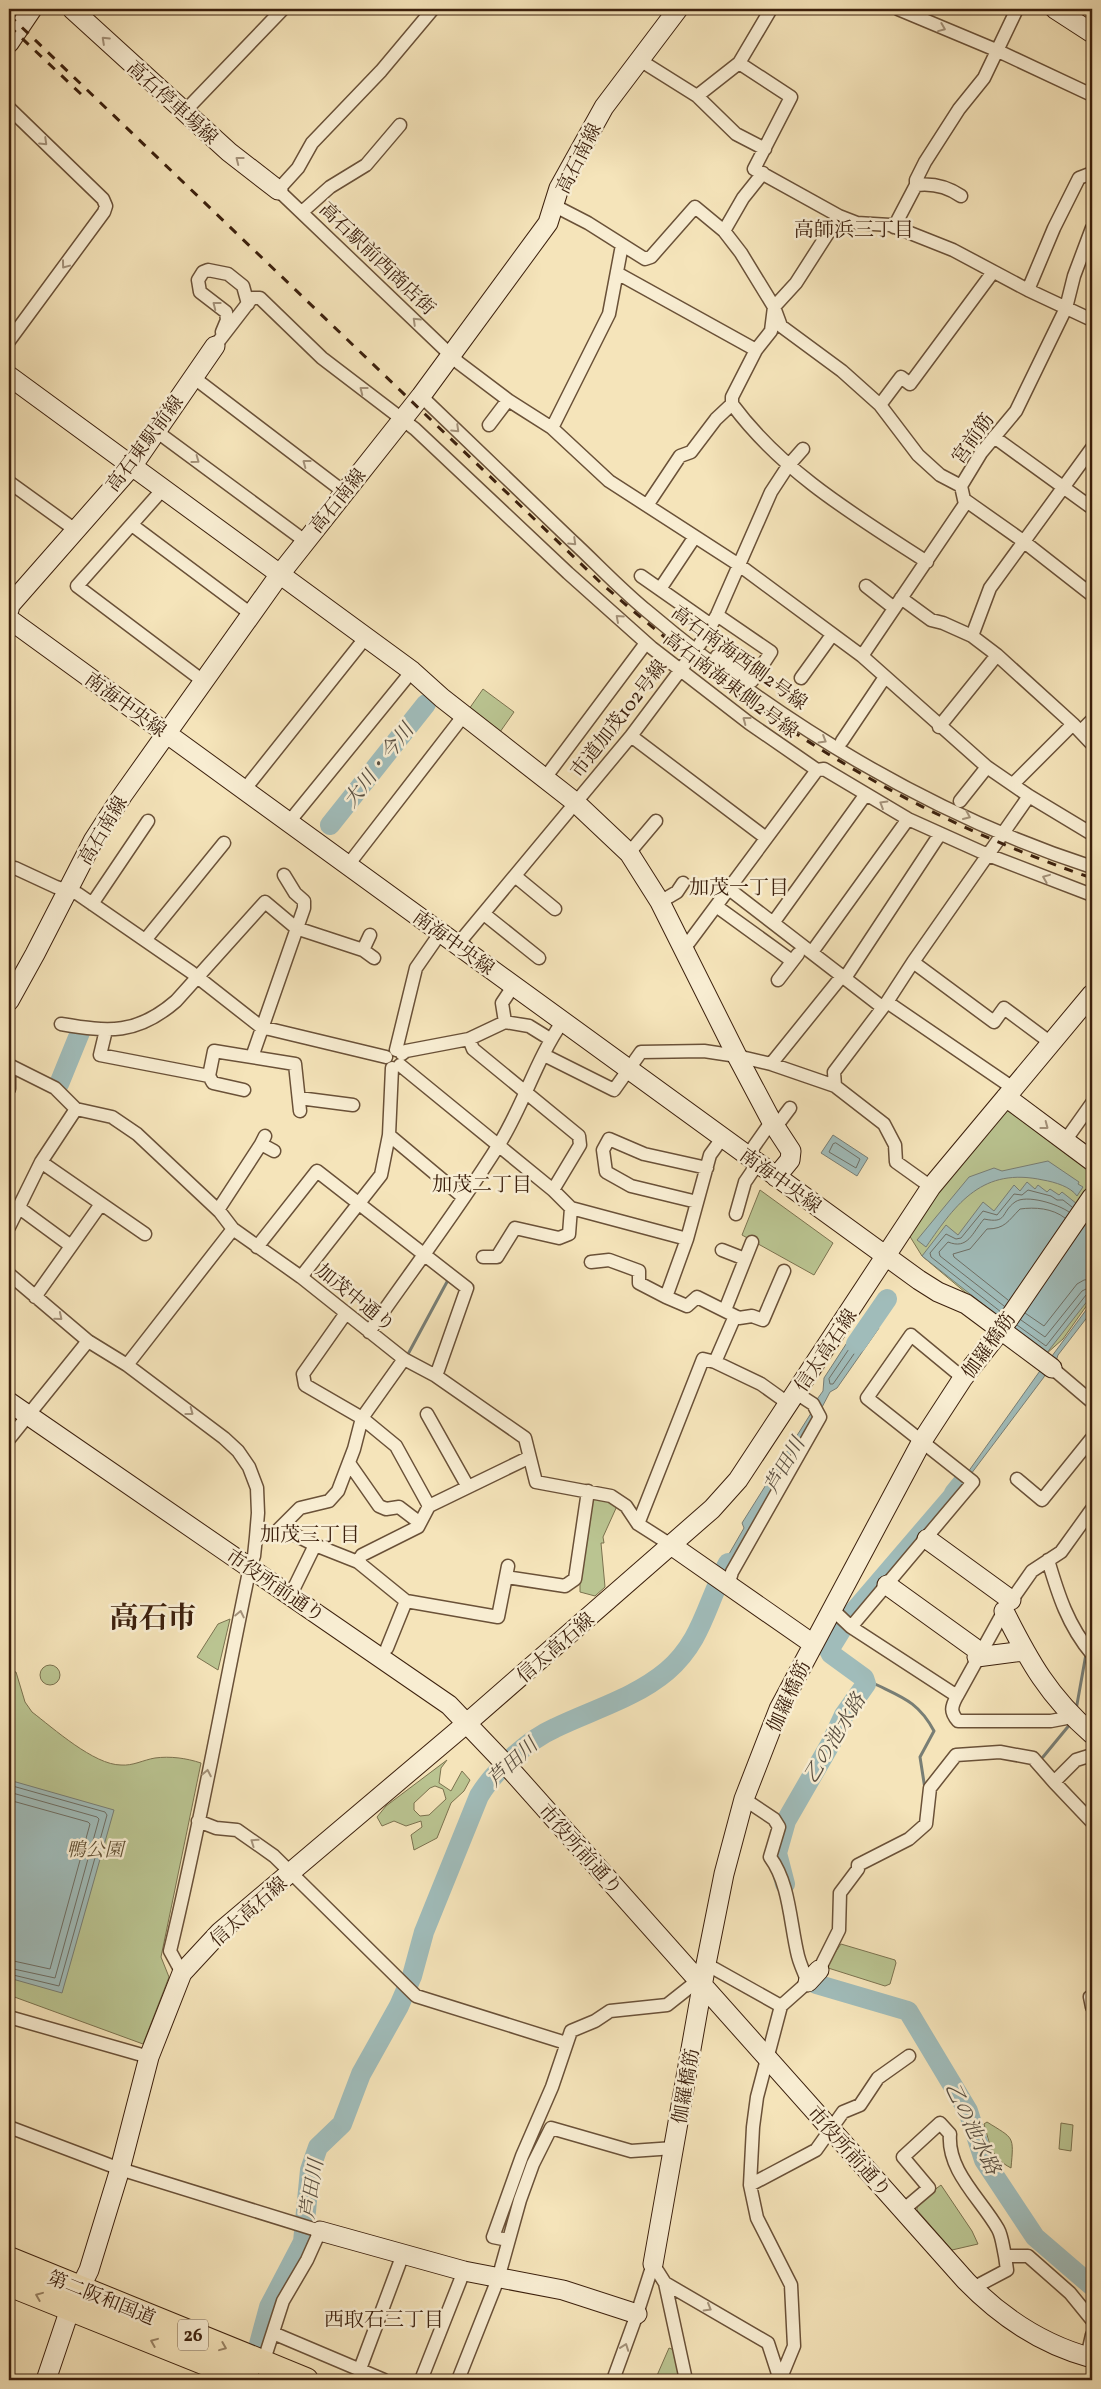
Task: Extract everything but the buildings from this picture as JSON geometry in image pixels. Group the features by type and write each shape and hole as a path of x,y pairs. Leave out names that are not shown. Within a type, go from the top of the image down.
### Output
{"highway":[{"name":"第二阪和国道","path":"9,2259 75,2298 255,2372 306,2380"},
{"name":"第二阪和国道","path":"9,2284 75,2298"}],"street":[{"path":"9,43 32,9"},
{"name":"高石停車場線","path":"72,9 229,152 278,190"},
{"path":"185,112 283,9"},
{"path":"278,190 298,168 312,143 380,71 433,9"},
{"name":"高石南線","path":"9,1001 93,841 203,681 280,574 421,396 548,223 555,206 559,188 604,107 638,59 678,9"},
{"path":"697,96 739,63 771,9"},
{"path":"898,9 996,50 1092,94"},
{"path":"894,227 916,185 916,180 925,162 984,78 1017,9"},
{"path":"1056,9 1092,33"},
{"path":"638,59 697,96 736,134 765,149"},
{"path":"739,63 791,97 754,169 839,216 857,223 894,227 952,250 1028,290 1092,320"},
{"path":"9,108 103,199 106,206 104,212 9,339"},
{"path":"302,212 330,187 366,164 400,126"},
{"path":"1028,290 1054,228 1079,178 1092,173"},
{"path":"724,231 743,198 763,174"},
{"path":"916,185 925,184 950,189 961,196"},
{"name":"高石駅前西商店街","path":"278,190 452,354 508,400 552,428 609,481 648,504 694,538 738,565 862,656 939,727 986,767 1029,796 1092,834"},
{"path":"555,206 645,259 651,257 695,207 724,231 741,252 774,307 781,326 842,371 880,405 918,455 940,475 961,486"},
{"path":"839,216 796,283 774,307 772,330 756,350 732,397 732,404 764,444 788,466 841,507 927,562"},
{"name":"宮前筋","path":"966,500 961,486 981,453 1016,411 1066,308 1074,276 1092,228"},
{"path":"552,428 609,314 622,245"},
{"path":"216,346 228,316 226,312 200,292 198,280 203,272 212,270 228,274 243,286 252,300"},
{"path":"880,405 901,377 910,384 993,272"},
{"path":"617,273 756,350"},
{"name":"高石南海東側2号線","path":"252,300 260,298 322,358 415,429 568,573 652,648 749,723 817,770 824,769 908,819 988,855 1092,894"},
{"name":"高石東駅前線","path":"9,610 10,605 74,530 133,465 216,346 252,300"},
{"path":"9,376 412,671 575,802 629,853 660,902 737,1056 790,1151 790,1160 776,1177"},
{"path":"194,377 344,492"},
{"name":"高石南海西側2号線","path":"421,396 646,610 697,647 762,701 821,739 896,783 1004,832 1092,867"},
{"path":"489,425 508,400"},
{"path":"648,504 680,456 691,452 716,419 732,404"},
{"path":"156,431 305,541"},
{"path":"994,437 1092,508"},
{"path":"972,636 990,588 1022,540 1092,448"},
{"name":"市道加茂102号線","path":"458,944 631,736 697,647 714,620 771,492 788,466 803,449"},
{"path":"9,482 74,530"},
{"path":"163,489 77,586 203,681"},
{"path":"862,656 927,562 966,500 1022,540 1092,596"},
{"path":"132,525 251,614"},
{"path":"660,589 694,538"},
{"path":"641,576 660,589 771,652 752,681 697,647"},
{"path":"866,586 931,620 943,623 972,636 997,655 1077,727 1092,744"},
{"name":"南海中央線","path":"9,619 919,1280 938,1292 966,1304 1048,1365"},
{"path":"801,678 832,635"},
{"path":"245,789 366,637"},
{"path":"545,778 643,647"},
{"path":"939,727 997,655"},
{"path":"289,822 412,671"},
{"path":"842,740 886,677"},
{"path":"348,865 464,714"},
{"path":"1013,784 1077,727 1092,720"},
{"path":"631,736 766,838"},
{"path":"960,801 986,767"},
{"path":"684,949 817,770"},
{"path":"773,923 866,794"},
{"path":"835,1086 834,1072 885,1004 1029,796"},
{"path":"778,980 792,961 808,949 908,819"},
{"path":"92,904 148,821"},
{"path":"629,853 656,821"},
{"path":"771,1064 843,977 940,834"},
{"path":"146,939 224,843"},
{"path":"9,868 15,868 56,887 67,890 92,904 146,939 261,1027 395,1059 554,1190 570,1208 687,1239"},
{"path":"252,1057 304,908 304,901 295,894 284,875"},
{"path":"516,876 556,909"},
{"path":"660,902 677,892 683,883"},
{"path":"728,889 843,977 885,1004 1009,1092 1065,1141 1092,1161"},
{"path":"60,1024 106,1030 145,1023 162,1013 176,1001 265,902 296,928 363,950 374,958"},
{"path":"716,906 792,961"},
{"path":"484,914 539,958"},
{"path":"301,1277 381,1175 389,1135 395,1059 416,968 441,932"},
{"path":"363,950 370,935"},
{"path":"913,962 994,1022 1004,1008 1051,1043"},
{"path":"505,1022 502,1003 514,985"},
{"name":"信太高石線","path":"46,2380 75,2298 89,2270 120,2169 149,2057 182,1973 220,1932 467,1723 712,1509 738,1480 793,1399 893,1261 931,1187 1092,994"},
{"path":"369,1332 499,1145 544,1055 550,1039 563,1021"},
{"path":"395,1059 406,1051 469,1039 505,1022 529,1026 550,1039"},
{"path":"106,1030 100,1056 209,1076"},
{"path":"469,1039 473,1049 525,1094 579,1136 580,1144 554,1190"},
{"path":"244,1090 213,1083 209,1076 214,1051 295,1064 300,1112"},
{"path":"544,1055 614,1090 641,1052 704,1051 771,1064 835,1086 884,1124 895,1145 896,1162 931,1187"},
{"path":"9,1065 55,1088 76,1109 40,1162 9,1227"},
{"path":"9,1069 9,1089"},
{"path":"299,1098 353,1105"},
{"path":"1065,1141 1092,1103"},
{"path":"736,1214 753,1159 769,1125 778,1124 790,1108"},
{"name":"加茂中通り","path":"76,1109 112,1117 138,1134 218,1210 233,1229 301,1277 404,1359 436,1376 524,1438 536,1482 610,1496 626,1506 638,1524 671,1546"},
{"path":"389,1135 463,1197"},
{"path":"666,1296 687,1239 710,1155 723,1137"},
{"path":"697,1202 631,1186 606,1172 603,1150 609,1139 644,1154 707,1168"},
{"path":"218,1210 263,1140 274,1151"},
{"path":"40,1162 145,1234"},
{"path":"258,1247 317,1171 360,1202 423,1255 467,1288 436,1376"},
{"name":"伽羅橋筋","path":"653,2264 706,1964 724,1874 744,1799 780,1709 813,1644 844,1621 922,1441 963,1378 1001,1330 1090,1201"},
{"path":"35,1297 101,1204"},
{"path":"18,1208 71,1246"},
{"path":"483,1256 497,1257 515,1228 559,1238 569,1234 570,1208"},
{"path":"127,1365 233,1229"},
{"path":"716,1362 752,1242"},
{"path":"722,1250 746,1259"},
{"path":"591,1262 609,1260 639,1271 639,1283 686,1306 697,1297 740,1318 752,1316 763,1320 784,1280"},
{"path":"9,1274 88,1341 127,1365 224,1438 238,1451 249,1467 257,1488 258,1513 254,1556 250,1567 170,1951 182,1973"},
{"path":"346,1313 303,1374 305,1385 362,1418 396,1446 429,1506"},
{"path":"956,1696 844,1621 887,1585 973,1482 867,1398 911,1335 963,1378"},
{"path":"9,1439 88,1341"},
{"path":"276,1532 300,1508 329,1501 338,1491 349,1463 362,1418 404,1359"},
{"path":"638,1524 703,1359 716,1362 816,1409 820,1417 732,1572 723,1582"},
{"path":"1048,1365 1092,1402"},
{"name":"市役所前通り","path":"9,1402 449,1705 506,1765 973,2288 990,2305 1041,2339 1090,2358"},
{"path":"427,1414 468,1487"},
{"path":"1017,1480 1042,1500 1092,1438"},
{"path":"358,1562 362,1554 418,1527 429,1506 528,1458"},
{"path":"349,1463 379,1506 386,1509 399,1507 420,1523"},
{"path":"256,1537 276,1532 291,1533 358,1562 406,1601 498,1617 507,1571 565,1586 575,1579 588,1491"},
{"path":"1073,1718 1051,1722 958,1722 952,1715 951,1706 1007,1605 1032,1571 1061,1552 1092,1509"},
{"path":"927,1538 1007,1605 1024,1650 1050,1692 1073,1718 1092,1734"},
{"path":"294,1586 315,1545"},
{"path":"671,1546 813,1644"},
{"path":"1048,1560 1061,1604 1081,1641 1092,1654"},
{"path":"887,1585 979,1655 1024,1650"},
{"path":"387,1648 406,1601"},
{"path":"780,2380 794,2346 791,2284 757,2218 750,2185 757,2097 769,2059 781,2006 813,1976 839,1930 840,1893 858,1869 858,1865 909,1839 926,1824 930,1788 956,1755 1000,1752 1033,1758 1092,1822"},
{"path":"1054,1782 1076,1760 1092,1755"},
{"path":"744,1799 774,1819 778,1827 770,1857 777,1866 782,1880 798,1957 813,1976"},
{"path":"198,1821 216,1828 237,1830 274,1856 416,1996 566,2043"},
{"path":"706,1964 781,2006"},
{"path":"508,2240 493,2237 522,2156 552,2087 571,2031 596,2021 610,2011 667,2005 691,1986 703,1987"},
{"path":"1092,1996 1090,1997 1092,2007"},
{"path":"9,2017 149,2057"},
{"path":"750,2185 816,2150 843,2112 860,2105 878,2078 909,2056"},
{"path":"903,2210 929,2188 902,2157 940,2122 950,2134 949,2148 964,2180 1000,2231 1005,2256 1007,2270 973,2288"},
{"path":"9,2126 120,2169 310,2227 464,2271 563,2290 637,2314"},
{"path":"458,2380 498,2279 520,2200 533,2164 551,2128 631,2151 674,2148"},
{"path":"255,2372 273,2333 283,2301 307,2260 310,2227"},
{"path":"360,2369 403,2254"},
{"path":"1005,2256 1028,2256 1070,2293 1092,2320"},
{"path":"653,2264 666,2283 686,2380"},
{"path":"613,2380 653,2264"},
{"path":"420,2380 464,2271"},
{"path":"666,2283 768,2343 780,2380"},
{"path":"273,2333 384,2380"},
{"path":"1090,2358 1092,2335"}],"green space":[{"path":"483,689 514,712 500,732 469,709"},
{"path":"1013,1106 1092,1166 1092,1298 1063,1339 1041,1356 922,1256 909,1235 932,1199 1005,1109"},
{"path":"760,1190 833,1243 814,1275 742,1235"},
{"path":"598,1496 617,1506 603,1537 604,1543 601,1543 605,1587 595,1596 580,1592 580,1575 591,1501"},
{"path":"230,1619 218,1670 197,1657 218,1624"},
{"path":"50,1665 57,1668 60,1675 57,1682 50,1685 43,1682 40,1675 43,1668"},
{"name":"鴨公園","path":"9,1671 16,1672 25,1702 32,1712 74,1745 99,1759 121,1765 166,1757 201,1763 161,1957 169,1977 143,2044 9,1995"},
{"path":"447,1760 441,1768 439,1783 451,1791 462,1771 470,1780 464,1791 451,1803 437,1838 414,1850 411,1835 422,1827 421,1821 406,1826 394,1821 382,1826 377,1817 386,1806","holes":["435,1786 443,1789 446,1799 429,1815 420,1816 414,1810 414,1803 430,1788"]},
{"path":"841,1944 895,1960 896,1963 890,1984 885,1986 825,1967"},
{"path":"987,2122 1010,2139 1012,2143 1011,2168 995,2155 984,2124"},
{"path":"1061,2123 1073,2125 1071,2151 1059,2149"},
{"path":"941,2185 972,2231 978,2244 952,2250 917,2210 917,2203"},
{"path":"669,2348 674,2350 680,2380 655,2380"}],"water":[{"path":"833,1135 868,1158 857,1176 821,1153"},
{"path":"1048,1161 1079,1182 1078,1184 1083,1187 1077,1196 1067,1188 1048,1181 1022,1177 1004,1179 988,1184 974,1192 961,1203 926,1247 917,1240 969,1177 994,1168 1002,1171"},
{"path":"1027,1182 1035,1189 1038,1185 1047,1192 1050,1189 1059,1195 1062,1192 1092,1216 1092,1295 1046,1354 922,1256 946,1225 958,1235 983,1202 994,1211 1014,1185 1020,1191"},
{"path":"883,1296 891,1301 881,1315 874,1310"},
{"path":"1092,1302 1092,1311 1058,1355 1055,1364 1049,1360"},
{"path":"863,1318 879,1328 837,1388 830,1392 820,1411 815,1402 823,1391 824,1378"},
{"path":"1042,1368 1046,1371 1044,1377 971,1474 968,1472"},
{"path":"813,1410 816,1416 727,1572 718,1573 744,1528 742,1523"},
{"path":"9,1780 114,1810 62,1993 9,1978"}],"waterway":[{"name":"大川・今川","path":"330,825 426,704"},
{"name":"大川・今川","path":"59,1084 81,1030"},
{"path":"407,1356 448,1280"},
{"name":"芦田川","path":"856,1344 887,1299"},
{"name":"乙の池水路","path":"954,1493 963,1482"},
{"name":"乙の池水路","path":"785,1884 777,1853 786,1821 831,1743 844,1715 866,1684 864,1678 831,1654 829,1650 850,1616 952,1497"},
{"name":"芦田川","path":"259,2344 269,2307 303,2242 310,2170 318,2147 342,2124 361,2074 399,2006 412,1976 424,1932 479,1796 485,1786 512,1757 545,1733 641,1689 667,1671 689,1647 728,1563"},
{"path":"1088,1642 1092,1616"},
{"path":"1076,1710 1086,1654"},
{"path":"866,1684 873,1683 908,1701 922,1713 934,1731 920,1757 925,1789"},
{"path":"1043,1757 1071,1723"},
{"name":"乙の池水路","path":"816,1984 908,2011 968,2111 984,2160 1035,2237 1092,2286"}],"railway":[{"path":"9,15 601,583 657,631 772,718 832,756 893,791 956,823 1023,852 1092,878"},
{"path":"9,26 82,95"}],"district":[{"name":"高師浜三丁目","path":"854,229"},
{"name":"加茂一丁目","path":"739,887"},
{"name":"加茂二丁目","path":"482,1184"},
{"name":"加茂三丁目","path":"310,1534"},
{"name":"高石市","path":"153,1617"},
{"name":"西取石三丁目","path":"384,2319"}]}
